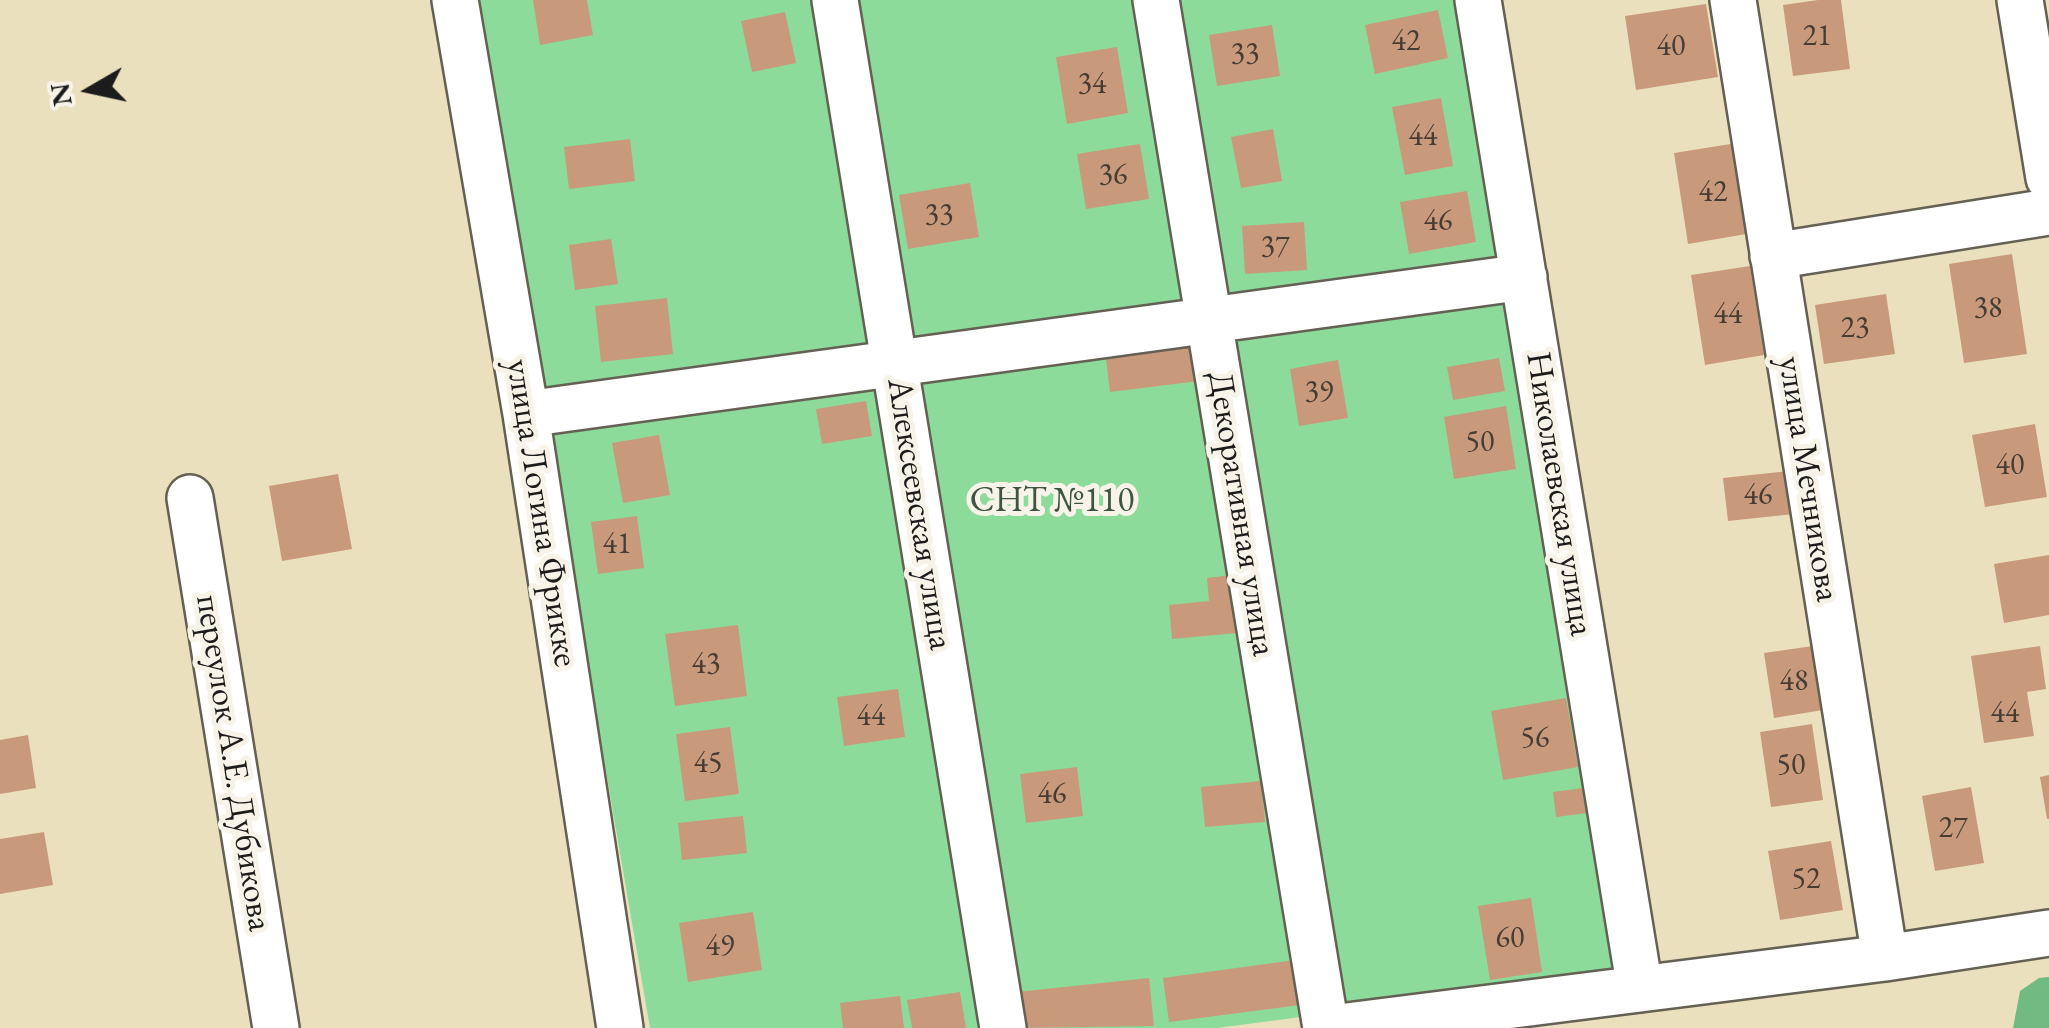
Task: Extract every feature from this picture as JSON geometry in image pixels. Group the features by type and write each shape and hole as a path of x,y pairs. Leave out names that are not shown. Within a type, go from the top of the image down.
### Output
{"street":[{"name":"улица Логина Фрикке","path":"455,0 526,414 620,1028"},
{"name":"Алексеевская улица","path":"835,0 1002,1028"},
{"name":"Декоративная улица","path":"1156,0 1328,1028"},
{"name":"Николаевская улица","path":"1478,0 1640,988"},
{"name":"улица Мечникова","path":"1733,0 1885,958"},
{"path":"2020,0 2049,178"},
{"path":"1773,256 2049,212"},
{"path":"526,414 1524,277"},
{"name":"переулок А.Е. Дубикова","path":"190,498 276,1028"},
{"path":"1328,1028 1885,958 2049,933"}],"green space":[{"name":"СНТ №110","path":"474,0 1461,0 1620,975 1217,1028 650,1028"},
{"path":"2049,977 2049,1028 2013,1028 2020,991 2039,978"}],"building":[{"path":"533,0 587,0 593,35 540,45"},
{"path":"1841,0 1850,69 1793,76 1783,5"},
{"path":"1706,4 1718,77 1636,90 1625,16"},
{"path":"1438,10 1448,58 1375,74 1365,25"},
{"path":"785,12 796,63 752,72 741,21"},
{"path":"1272,25 1280,76 1217,86 1209,35"},
{"path":"1117,47 1128,113 1067,124 1056,57"},
{"path":"1441,98 1453,166 1405,175 1392,107"},
{"path":"1273,129 1282,181 1241,188 1231,137"},
{"path":"630,139 635,181 569,189 564,147"},
{"path":"1737,143 1752,233 1688,244 1674,153"},
{"path":"1140,144 1149,199 1086,209 1077,154"},
{"path":"970,183 979,237 908,249 899,195"},
{"path":"1467,191 1476,242 1409,254 1400,202"},
{"path":"1304,222 1307,270 1245,274 1242,226"},
{"path":"611,239 618,284 575,290 569,245"},
{"path":"2012,254 2027,354 1964,363 1949,264"},
{"path":"1750,266 1764,355 1705,365 1691,275"},
{"path":"1886,294 1895,354 1824,364 1815,305"},
{"path":"667,298 673,354 601,362 595,306"},
{"path":"1194,340 1199,381 1110,392 1105,351"},
{"path":"1499,358 1505,391 1453,400 1447,367"},
{"path":"1338,360 1348,418 1299,426 1290,369"},
{"path":"866,401 872,436 822,444 816,409"},
{"path":"1506,406 1516,469 1454,479 1444,417"},
{"path":"2035,424 2047,497 1985,507 1972,435"},
{"path":"659,435 670,495 623,503 612,443"},
{"path":"1789,471 1794,514 1728,521 1723,478"},
{"path":"338,474 352,549 282,561 269,486"},
{"path":"637,516 644,568 598,574 591,522"},
{"path":"2049,555 2049,615 2004,623 1994,564"},
{"path":"1232,575 1237,633 1172,639 1169,605 1209,601 1207,578"},
{"path":"738,625 747,696 675,706 665,634"},
{"path":"1813,646 1823,710 1774,718 1764,653"},
{"path":"2040,646 2046,689 2027,692 2034,736 1984,743 1971,656"},
{"path":"898,689 905,737 844,746 837,697"},
{"path":"1566,698 1578,767 1503,780 1491,711"},
{"path":"1812,724 1823,800 1771,807 1760,732"},
{"path":"730,727 739,794 685,801 676,734"},
{"path":"28,735 36,788 0,794 0,740"},
{"path":"1077,767 1083,816 1026,823 1020,774"},
{"path":"2049,775 2049,819 2047,819 2040,777"},
{"path":"1261,781 1265,822 1205,827 1201,787"},
{"path":"1971,787 1984,863 1935,871 1922,796"},
{"path":"1583,788 1587,813 1556,817 1553,792"},
{"path":"743,816 747,853 682,860 678,823"},
{"path":"44,832 53,885 0,894 0,839"},
{"path":"1831,841 1843,910 1780,920 1768,851"},
{"path":"1531,898 1542,972 1490,980 1478,906"},
{"path":"753,912 762,970 688,982 679,923"},
{"path":"1295,960 1300,1005 1169,1022 1163,978"},
{"path":"1149,978 1154,1026 1021,1028 1017,992"},
{"path":"960,992 966,1028 912,1028 907,1000"},
{"path":"900,996 904,1028 843,1028 840,1003"}]}
